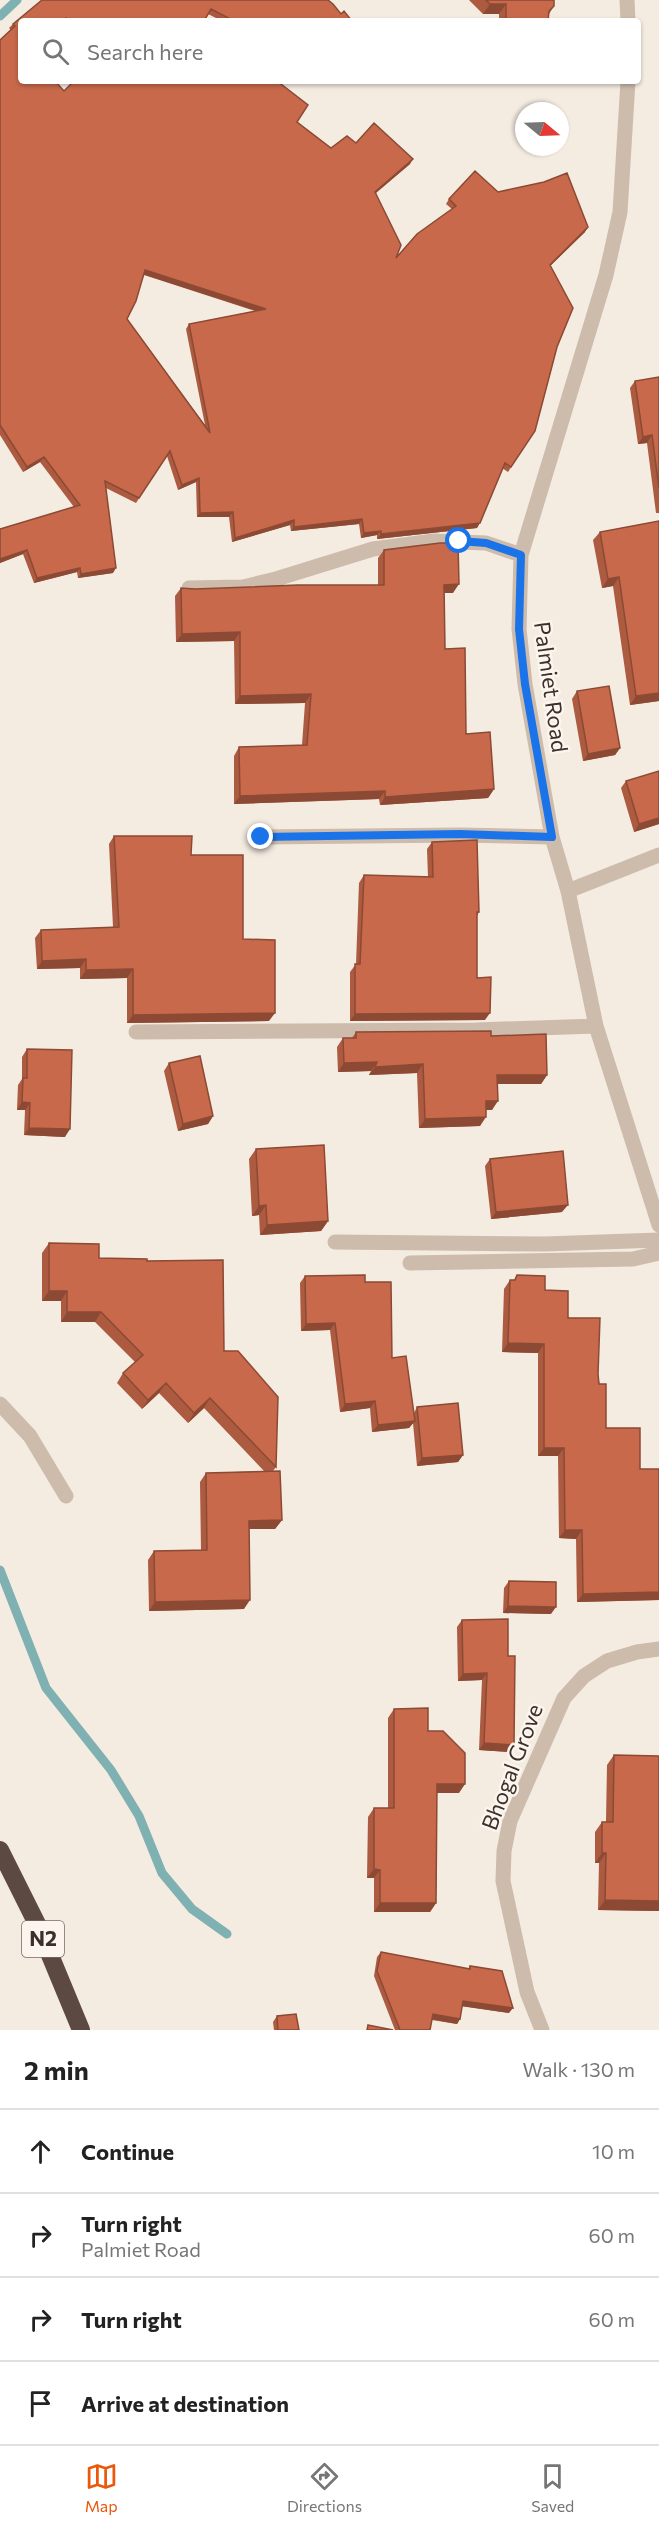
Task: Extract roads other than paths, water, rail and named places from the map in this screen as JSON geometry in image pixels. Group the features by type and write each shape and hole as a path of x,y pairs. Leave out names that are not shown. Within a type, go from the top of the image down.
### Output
{"highway":[{"name":"N2","path":"0,1850 38,1926 81,2030"}],"street":[{"path":"627,0 628,18"},
{"name":"Palmiet Road","path":"628,84 620,212 606,275 521,555 519,629 525,684 552,837 568,891 596,1026 659,1225"},
{"path":"189,588 243,586 276,579 310,566 373,549 434,541 486,543 521,555"},
{"path":"261,837 460,834 552,837"},
{"path":"568,891 659,855"},
{"path":"136,1032 476,1030 596,1026"},
{"path":"335,1242 545,1244 659,1240"},
{"path":"410,1263 633,1259 659,1253"},
{"path":"0,1404 30,1436 66,1496"},
{"name":"Bhogal Grove","path":"542,2030 527,1992 503,1881 504,1851 510,1821 564,1698 584,1676 607,1661 637,1652 659,1649"}],"waterway":[{"path":"0,16 17,0"},
{"path":"0,1570 46,1688 111,1770 139,1816 162,1873 192,1909 227,1934"}]}
